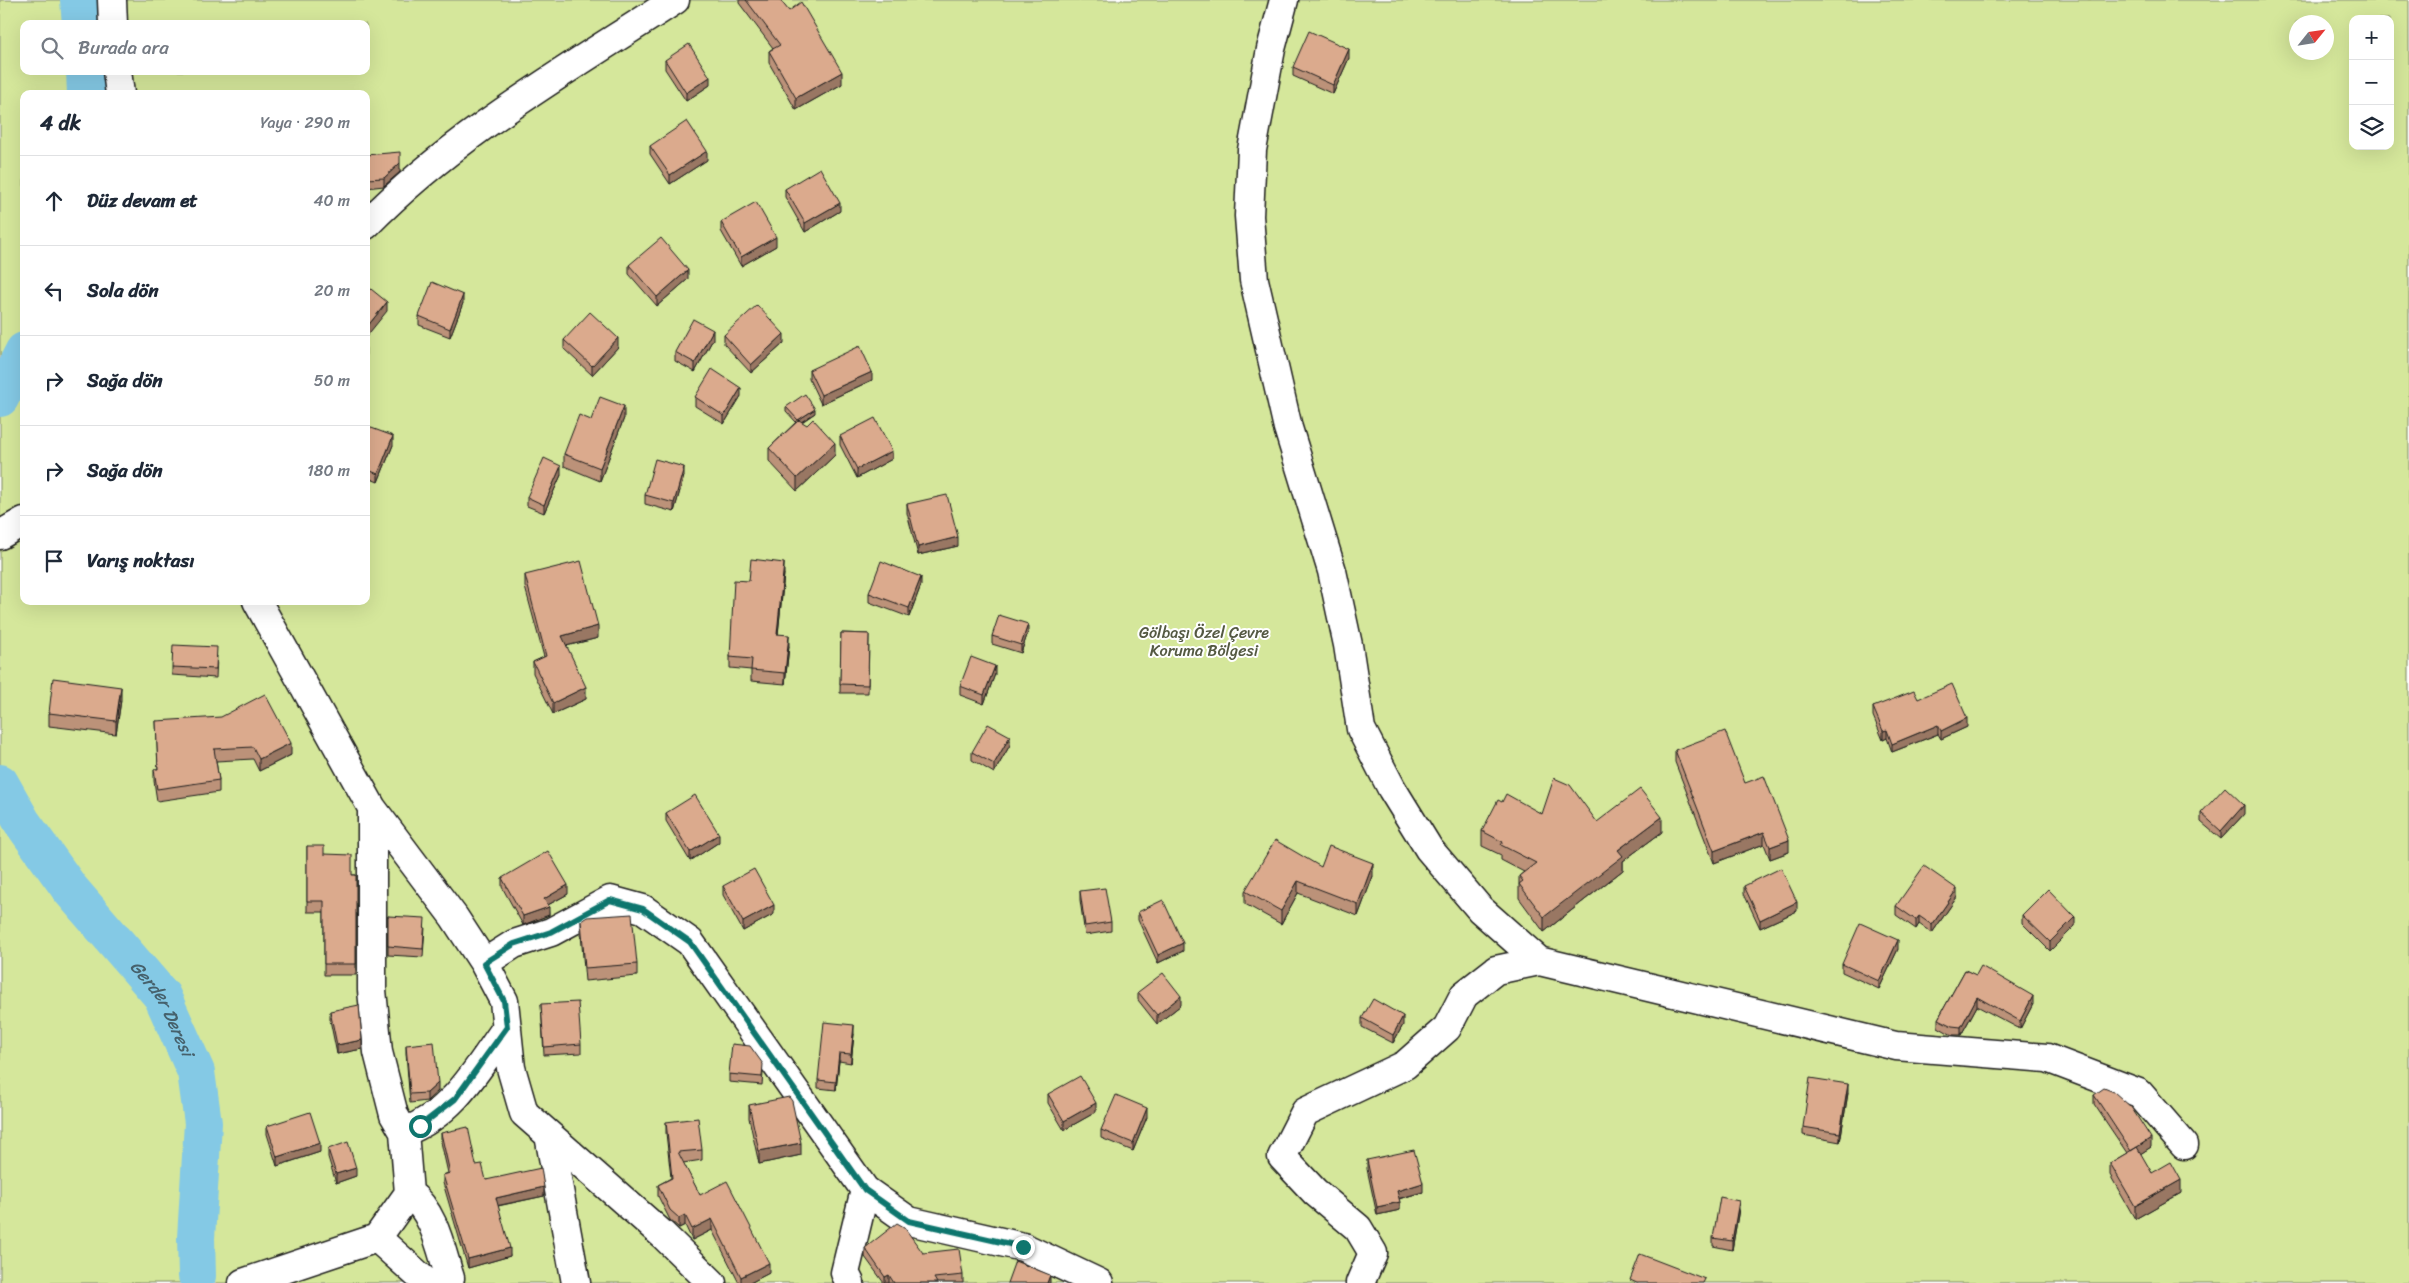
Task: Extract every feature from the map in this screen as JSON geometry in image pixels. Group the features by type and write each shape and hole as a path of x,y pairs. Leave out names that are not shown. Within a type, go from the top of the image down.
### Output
{"street":[{"path":"112,0 113,20"},
{"path":"370,221 396,194 475,132 675,0"},
{"path":"1284,0 1270,49 1252,150 1249,216 1254,280 1288,428 1332,571 1348,644 1361,729 1392,789 1430,849 1480,909 1539,961"},
{"path":"118,75 119,90"},
{"path":"0,535 20,523"},
{"path":"259,605 372,808 454,917 484,963 504,1001 511,1068 524,1113 663,1236 712,1283"},
{"path":"243,1283 377,1238 409,1193 404,1132 394,1115 378,1052 372,990 372,808"},
{"path":"484,963 514,944 551,932 610,900 643,909 690,942 865,1190 909,1221 1023,1247 1100,1283"},
{"path":"1360,1283 1373,1253 1358,1228 1315,1192 1282,1158 1305,1112 1405,1065 1447,1028 1464,995 1496,970 1539,961 1896,1046 2047,1058 2140,1093 2184,1145"},
{"path":"404,1132 420,1126 455,1099 507,1027"},
{"path":"549,1135 576,1283"},
{"path":"850,1283 845,1273 865,1190"},
{"path":"409,1193 418,1199 436,1232 450,1278 449,1283"},
{"path":"377,1238 427,1283"}],"green space":[{"name":"Gölbaşı Özel Çevre Koruma Bölgesi","path":"0,0 2409,0 2409,1283 0,1283"}],"building":[{"path":"746,0 780,0 789,11 801,2 842,72 796,98 769,51 780,45"},
{"path":"1309,31 1349,49 1333,85 1293,67"},
{"path":"689,44 710,77 686,93 665,60"},
{"path":"687,121 707,151 670,175 650,146"},
{"path":"400,152 400,163 384,178 370,179 370,155"},
{"path":"820,168 840,203 805,223 785,189"},
{"path":"756,202 776,237 741,257 721,222"},
{"path":"661,238 688,270 657,297 629,265"},
{"path":"432,282 463,295 450,329 419,316"},
{"path":"370,288 387,302 370,323"},
{"path":"757,305 784,334 751,365 724,335"},
{"path":"590,312 618,338 592,366 564,340"},
{"path":"693,319 713,330 695,363 675,352"},
{"path":"860,346 872,372 821,395 809,370"},
{"path":"712,369 741,388 724,416 695,397"},
{"path":"805,394 815,409 798,420 786,407"},
{"path":"600,397 624,406 600,468 564,454 579,415 591,420"},
{"path":"875,418 892,451 857,469 840,436"},
{"path":"813,419 835,443 797,478 769,448 799,420 807,425"},
{"path":"370,427 393,436 378,474 370,471"},
{"path":"544,458 561,466 544,505 527,497"},
{"path":"655,459 684,467 674,503 645,495"},
{"path":"947,495 958,537 918,547 907,504"},
{"path":"751,559 784,563 777,634 789,635 785,673 751,670 752,659 730,657 734,580 749,581"},
{"path":"581,561 598,626 562,636 586,687 553,703 533,662 546,656 525,575"},
{"path":"881,561 921,577 909,608 869,593"},
{"path":"999,615 1028,624 1021,645 992,636"},
{"path":"841,633 869,634 868,685 840,684"},
{"path":"173,645 217,647 216,669 172,667"},
{"path":"971,657 995,666 984,695 960,686"},
{"path":"53,678 121,687 116,721 49,713"},
{"path":"1952,684 1967,718 1941,731 1938,725 1892,744 1887,730 1883,731 1873,707 1914,691 1918,699"},
{"path":"265,694 291,743 259,759 253,747 214,749 219,780 157,789 154,769 158,769 156,721 221,717"},
{"path":"988,724 1010,736 994,764 972,752"},
{"path":"1725,731 1745,783 1764,776 1789,840 1770,847 1764,832 1714,851 1675,750"},
{"path":"1554,778 1570,785 1597,822 1640,789 1662,817 1618,850 1623,856 1544,917 1519,884 1523,881 1519,876 1536,863 1501,845 1503,842 1482,831 1498,800 1502,802 1506,794 1542,814"},
{"path":"2225,787 2244,805 2221,831 2201,813"},
{"path":"695,795 719,834 690,852 666,813"},
{"path":"1275,840 1321,867 1329,846 1373,863 1358,904 1298,881 1281,911 1245,891"},
{"path":"307,846 324,846 324,854 352,855 352,875 356,875 356,964 324,964 324,901 307,901"},
{"path":"548,851 568,885 544,899 549,907 523,916 502,878"},
{"path":"1924,866 1957,889 1932,925 1919,916 1916,920 1896,906"},
{"path":"1781,868 1797,902 1760,920 1744,886"},
{"path":"754,869 774,905 743,922 723,886"},
{"path":"1105,888 1111,922 1085,926 1080,891"},
{"path":"2048,889 2075,917 2050,942 2022,915"},
{"path":"1163,900 1183,943 1158,955 1138,912"},
{"path":"632,914 637,964 585,968 581,921 587,917"},
{"path":"388,916 425,918 423,949 388,946"},
{"path":"1860,923 1898,940 1879,981 1842,964"},
{"path":"1981,966 2033,996 2020,1021 1977,997 1961,1027 1952,1026 1938,1019 1965,970 1976,975"},
{"path":"1163,973 1181,996 1157,1015 1138,992"},
{"path":"1373,999 1403,1016 1393,1035 1362,1018"},
{"path":"578,1002 581,1044 544,1047 541,1004"},
{"path":"359,1005 362,1040 337,1045 330,1011"},
{"path":"824,1022 854,1025 851,1054 839,1053 836,1082 818,1080"},
{"path":"434,1042 438,1083 427,1093 410,1094 406,1045"},
{"path":"732,1044 750,1046 763,1064 762,1077 729,1074"},
{"path":"1080,1076 1096,1103 1064,1121 1048,1094"},
{"path":"1810,1078 1848,1084 1840,1133 1803,1127"},
{"path":"2104,1088 2114,1092 2131,1107 2151,1138 2131,1151 2094,1095"},
{"path":"1116,1095 1147,1108 1133,1143 1101,1130"},
{"path":"789,1097 792,1101 801,1143 759,1151 749,1105"},
{"path":"310,1112 320,1143 277,1157 267,1126"},
{"path":"698,1118 702,1150 678,1152 700,1195 727,1181 769,1263 741,1277 712,1219 692,1229 685,1215 679,1218 670,1210 658,1185 672,1178 666,1122"},
{"path":"468,1127 476,1165 482,1164 486,1180 541,1168 544,1187 496,1198 510,1248 468,1259 443,1175 450,1173 441,1133"},
{"path":"348,1142 356,1168 336,1174 328,1149"},
{"path":"2137,1147 2152,1173 2171,1162 2181,1180 2135,1206 2110,1163"},
{"path":"1414,1150 1423,1183 1397,1191 1400,1202 1377,1207 1367,1160"},
{"path":"1720,1197 1739,1201 1732,1241 1713,1238"},
{"path":"897,1223 904,1227 923,1253 959,1249 963,1275 934,1278 937,1283 894,1283 889,1275 885,1277 865,1248"},
{"path":"1640,1254 1705,1279 1703,1283 1637,1283 1630,1280"},
{"path":"1015,1261 1050,1275 1047,1283 1007,1283"}],"waterway":[{"name":"Gerder Deresi","path":"79,0 81,20"},
{"name":"Gerder Deresi","path":"85,75 86,90"},
{"name":"Gerder Deresi","path":"0,398 20,359"},
{"name":"Gerder Deresi","path":"0,783 22,822 70,889 162,996 196,1072 203,1123 196,1238 197,1276"}],"route":[{"path":"420,1126 455,1099 507,1027 504,1001 484,963 514,944 551,932 610,900 643,909 690,942 865,1190 909,1221 1023,1247"}]}
